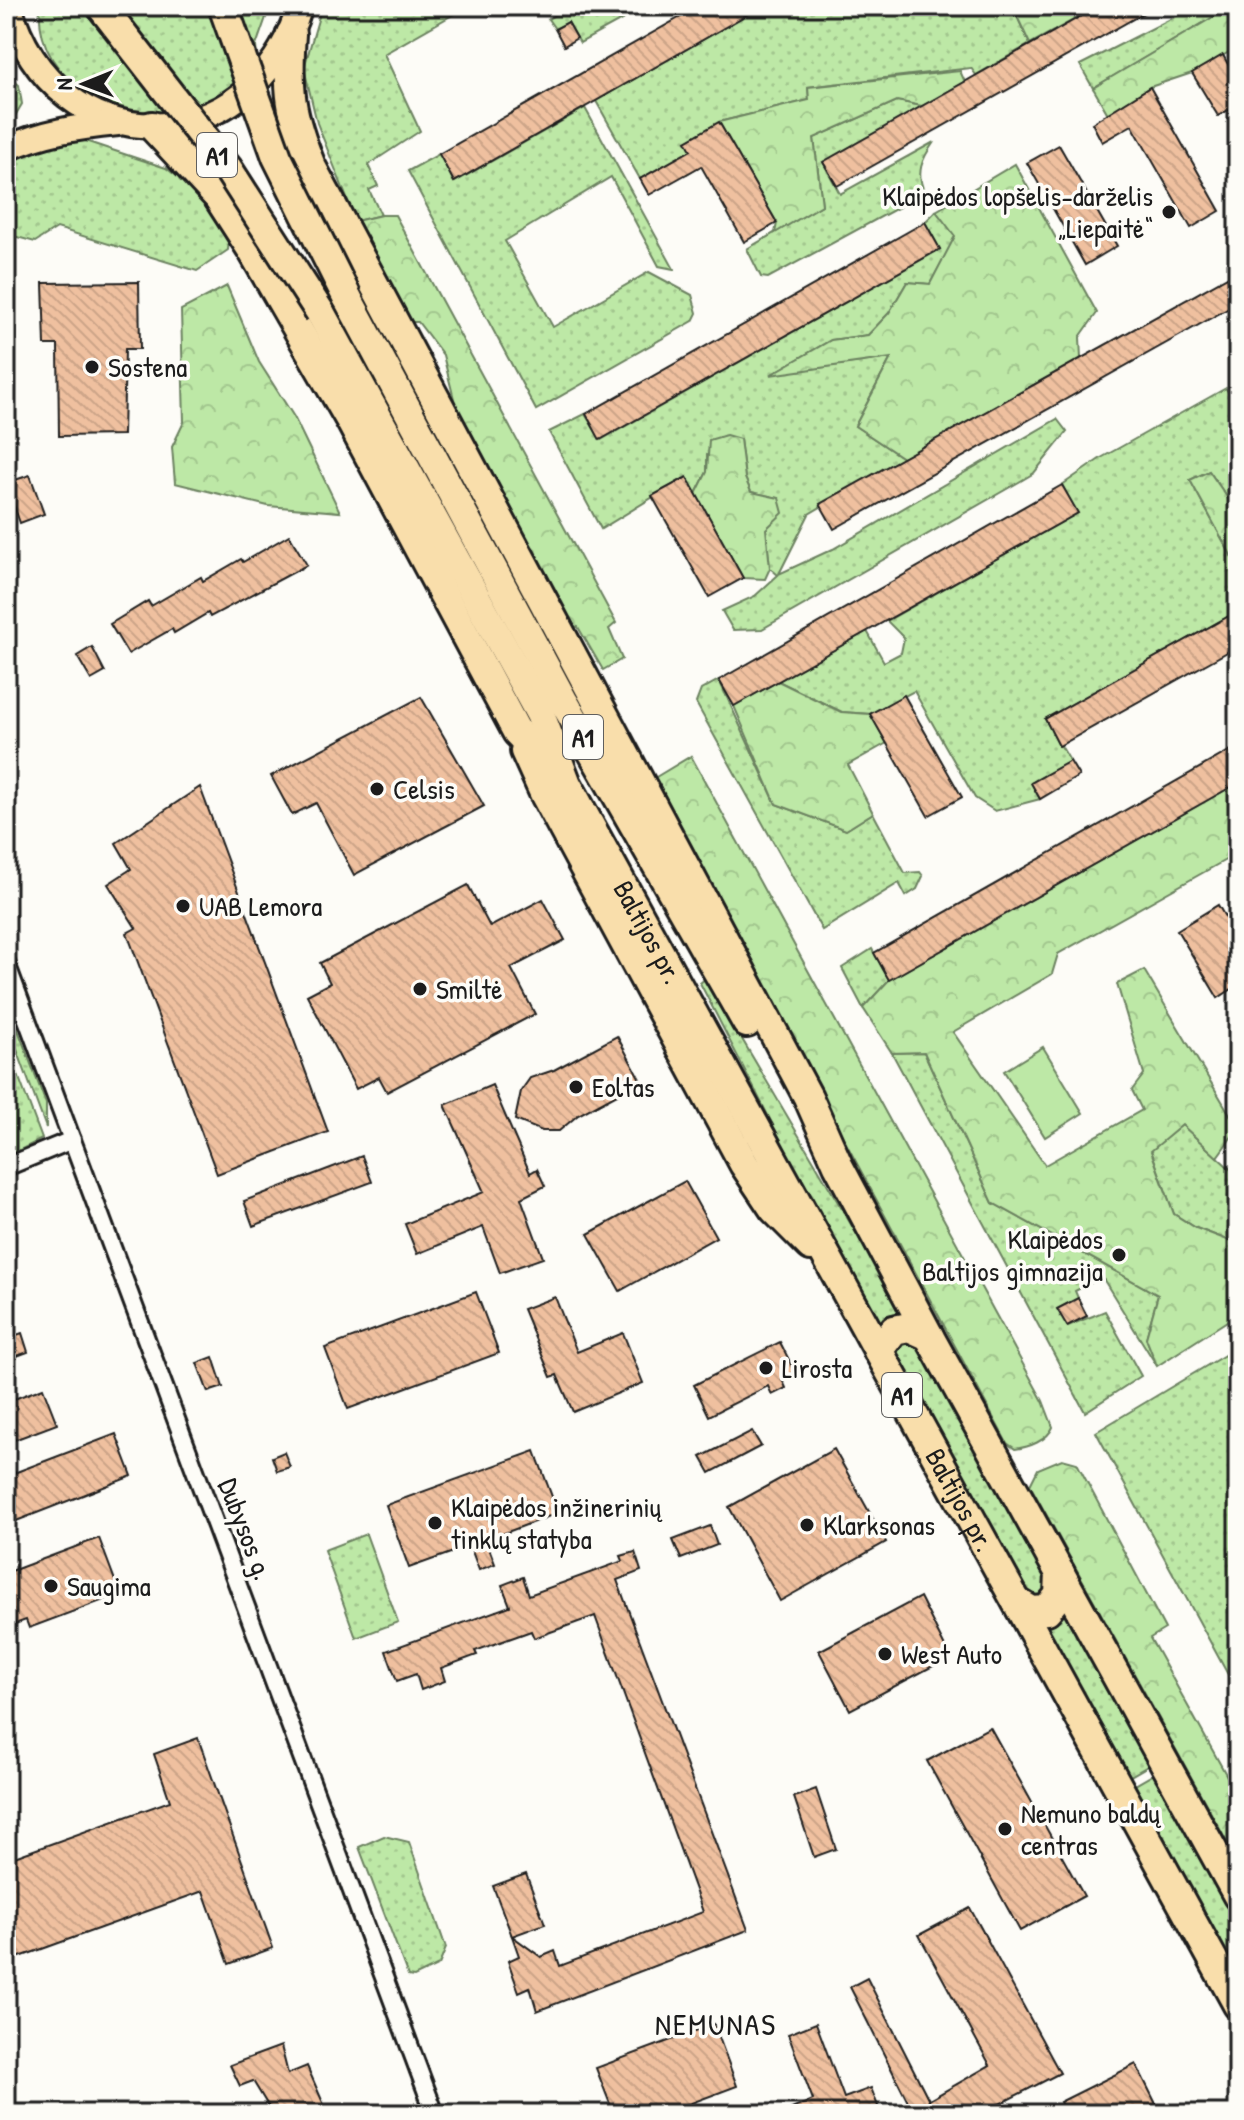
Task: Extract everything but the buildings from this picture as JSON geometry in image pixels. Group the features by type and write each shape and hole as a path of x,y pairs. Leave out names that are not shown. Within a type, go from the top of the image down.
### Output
{"highway":[{"name":"A1","path":"101,6 228,169 320,312 540,714 567,784"},
{"name":"A1","path":"223,6 277,157 347,297 564,702 748,1025 792,1099 838,1165"},
{"path":"291,34 288,84 291,112 311,166 808,1097 838,1165"},
{"path":"138,124 218,197 252,250 349,418 517,732 544,793 744,1164 774,1209 834,1270"},
{"path":"517,732 567,784"},
{"name":"Baltijos pr.","path":"567,784 1238,2005"},
{"name":"Baltijos pr.","path":"838,1165 1238,1896"},
{"path":"878,1351 894,1330 909,1327 929,1336"},
{"path":"1017,1602 1032,1611 1047,1610 1059,1595 1060,1573"}],"main road":[{"path":"9,6 17,33 49,82 97,114 138,124"},
{"path":"6,149 59,130 187,122 221,110 258,82 274,65 291,34 300,6"}],"street":[{"name":"Dubysos g.","path":"6,963 435,2114"},
{"path":"6,1167 72,1140"}],"green space":[{"path":"40,6 270,6 256,46 257,59 243,74 213,99 194,107 168,112 141,111 114,105 68,79 52,59 42,34"},
{"path":"322,6 468,6 384,54 420,131 368,165 378,186 369,190 381,215 356,221 317,123 304,68"},
{"path":"570,6 647,6 580,43 568,22 555,29 548,19"},
{"path":"762,6 1016,6 1015,12 1030,44 976,75 971,68 808,87 809,100 719,122 687,141 700,166 687,174 677,158 640,179 596,101"},
{"path":"1016,6 1099,6 1030,44 1015,12"},
{"path":"1196,6 1232,6 1093,88 1080,65"},
{"path":"1232,6 1238,6 1238,47 1192,73 1150,87 1108,114 1093,88"},
{"path":"960,71 965,82 922,106 897,101 814,138 822,205 775,233 777,223 719,122 809,100 808,87"},
{"path":"13,80 19,85 22,104 6,131 6,82"},
{"path":"897,101 922,106 823,162 840,194 934,142 921,166 920,179 925,193 768,278 761,277 747,249 822,205 814,138"},
{"path":"585,108 674,269 659,266 611,177 505,241 553,327 649,272 692,295 697,313 693,321 536,410 408,171 439,154 455,182"},
{"path":"73,137 166,168 189,185 229,238 228,250 197,271 57,228 35,242 6,234 6,166 40,145"},
{"path":"1015,164 1097,313 1080,337 1081,359 903,458 855,426 891,358 770,375 831,340 868,335 889,313 907,282 930,284 955,236 936,211"},
{"path":"936,211 956,236 930,284 907,282 889,313 868,335 831,340 772,374 891,358 855,426 903,458 809,514 779,574 833,549 1057,419 1067,432 1034,473 1019,482 762,629 733,630 722,611 755,596 778,575 770,568 766,529 779,498 751,492 745,478 740,439 707,455 707,472 696,494 686,477 601,529 549,432 585,414 601,440 940,249 925,222"},
{"path":"395,215 616,623 609,629 622,659 603,670 578,627 572,626 463,435 443,355 418,322 408,322 387,293 356,221"},
{"path":"227,286 259,362 294,417 340,512 268,506 175,483 172,447 184,422 181,310"},
{"path":"1226,388 1238,410 1238,513 1209,471 1190,480 1238,568 1238,611 1045,719 1070,761 1031,783 1040,799 995,811 975,798 914,691 870,714 842,712 778,681 867,631 884,662 901,653 904,638 887,621 1077,513 1062,485 1101,458"},
{"path":"726,435 740,439 745,478 751,492 779,498 783,513 766,529 770,568 765,579 743,578 696,494 707,472 709,440"},
{"path":"1209,471 1238,513 1238,568 1190,480"},
{"path":"719,680 776,804 846,830 873,813 905,873 920,872 923,876 917,889 906,896 899,883 822,930 696,703 701,690"},
{"path":"778,681 841,712 870,714 887,743 848,765 873,813 846,830 776,804 734,706"},
{"path":"691,756 1043,1401 1053,1427 1037,1442 1015,1449 1007,1443 651,780"},
{"path":"1238,783 1238,853 1058,954 1052,974 953,1032 1045,1165 1142,1110 1132,1090 1144,1074 1117,984 1144,970 1238,1128 1217,1157 1182,1125 1151,1151 1174,1214 1196,1228 1238,1244 1238,1314 1157,1366 1146,1338 1158,1295 993,1203 924,1052 892,1053 863,1008 889,980"},
{"path":"872,949 889,980 863,1008 842,968"},
{"path":"706,978 902,1311 889,1315 876,1326 700,983"},
{"path":"6,998 46,1104 46,1128 6,1020"},
{"path":"6,1043 42,1139 6,1157"},
{"path":"1043,1047 1083,1113 1045,1137 1004,1071"},
{"path":"924,1052 993,1203 1158,1295 1146,1338 1157,1366 1102,1277 1075,1291 1078,1298 1058,1309 1068,1326 1105,1311 1141,1376 1085,1412 892,1053"},
{"path":"1182,1125 1238,1176 1238,1244 1196,1228 1174,1214 1151,1150"},
{"path":"901,1340 919,1342 1048,1576 1046,1590 1038,1596 1026,1594 897,1365 894,1350"},
{"path":"1238,1347 1238,1693 1096,1432"},
{"path":"1062,1459 1077,1463 1165,1629 1150,1638 1238,1796 1238,1862 1030,1485 1038,1469"},
{"path":"366,1534 398,1622 356,1638 324,1550"},
{"path":"1064,1607 1151,1764 1125,1779 1044,1632 1044,1622"},
{"path":"1156,1773 1238,1923 1238,1984 1130,1788"},
{"path":"384,1836 409,1842 446,1948 439,1965 414,1977 408,1976 359,1847"}],"place":[{"name":"Klaipėdos lopšelis-darželis „Liepaitė“","path":"1169,212"},
{"name":"Sostena","path":"92,367"},
{"name":"Celsis","path":"377,789"},
{"name":"UAB Lemora","path":"183,906"},
{"name":"Smiltė","path":"420,989"},
{"name":"Eoltas","path":"576,1087"},
{"name":"Klaipėdos Baltijos gimnazija","path":"1119,1255"},
{"name":"Lirosta","path":"766,1368"},
{"name":"Klaipėdos inžinerinių tinklų statyba","path":"435,1523"},
{"name":"Klarksonas","path":"807,1525"},
{"name":"Saugima","path":"51,1586"},
{"name":"West Auto","path":"885,1654"},
{"name":"Nemuno baldų centras","path":"1005,1829"}],"district":[{"name":"NEMUNAS","path":"716,2024"}]}
